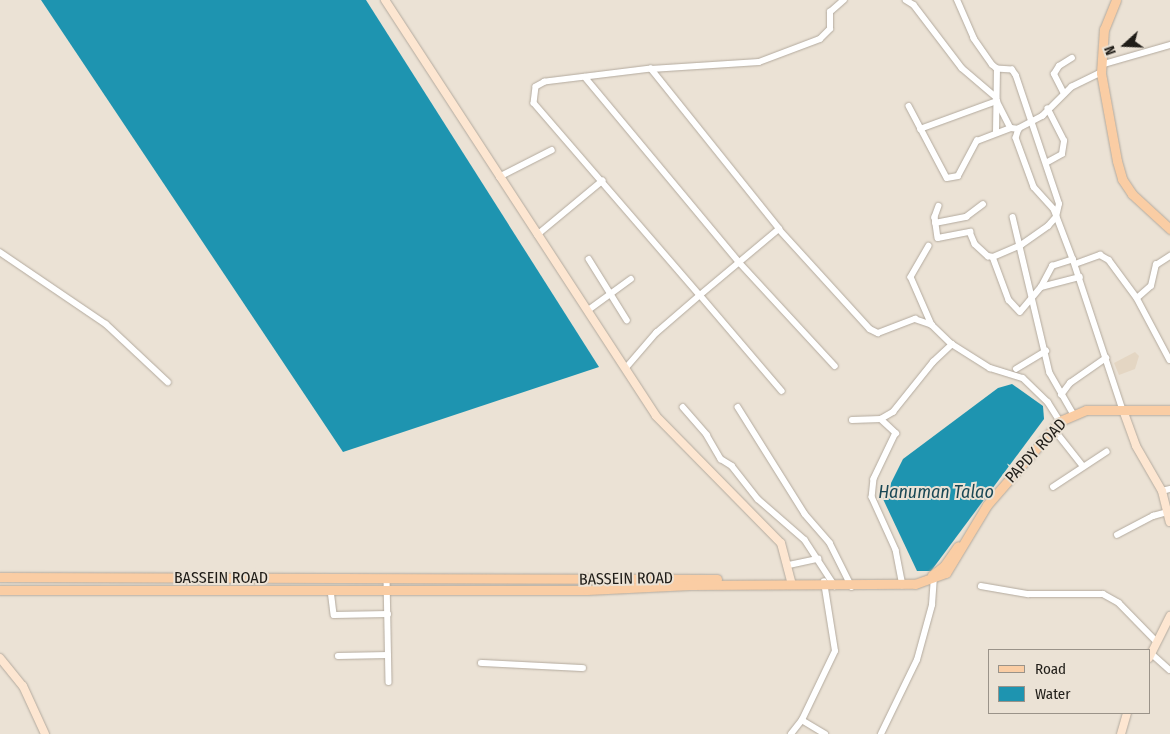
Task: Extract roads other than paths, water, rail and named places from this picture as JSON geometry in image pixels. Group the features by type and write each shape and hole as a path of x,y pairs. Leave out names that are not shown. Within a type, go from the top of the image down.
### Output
{"main road":[{"path":"1116,0 1104,29 1101,69 1122,179 1147,211 1170,229"},
{"path":"1122,407 1170,405"},
{"path":"1122,407 1170,410"},
{"name":"PAPDY ROAD","path":"935,577 955,561 987,505 1057,422 1071,411 1122,407"},
{"name":"BASSEIN ROAD","path":"0,577 497,579 851,585 903,583 935,577"},
{"path":"62,577 62,589"},
{"path":"119,577 119,589"},
{"path":"497,579 498,590"},
{"name":"BASSEIN ROAD","path":"0,590 498,590 792,583"}],"street":[{"path":"782,391 534,103 533,96 536,87 545,82 651,69 759,62 820,39 830,29 830,12 844,0"},
{"path":"906,0 914,5 962,68 996,99 1011,128"},
{"path":"957,0 979,47 997,69 996,132"},
{"path":"387,3 656,416 781,543 789,565 792,583"},
{"path":"909,106 943,175 952,179 964,168 967,154 977,141 996,132 1011,128 1019,129 1032,122 1072,86 1101,69 1170,45"},
{"path":"1064,94 1054,74 1059,66 1072,58"},
{"path":"651,69 779,229 870,329 878,333 915,319 932,325"},
{"path":"939,206 935,223 938,238 970,232 975,244 988,256 993,257 1021,244 1056,217 1058,199 1012,70 997,69"},
{"path":"585,77 740,263 835,366"},
{"path":"920,129 996,99"},
{"path":"1046,163 1062,154 1064,141 1048,109"},
{"path":"1019,129 1019,148 1034,187 1056,217 1074,261 1136,446 1166,490 1170,522"},
{"path":"499,177 552,150"},
{"path":"537,235 602,181"},
{"path":"935,223 966,217 983,204"},
{"path":"1013,216 1054,384 1071,411"},
{"path":"625,368 656,333 779,229"},
{"path":"929,246 911,277 932,325 952,344 990,368 1023,378 1048,402 1057,422 1083,466"},
{"path":"0,252 106,324 168,382"},
{"path":"993,257 999,280 1017,311 1024,310 1032,300 1052,266 1105,256 1137,298 1170,360"},
{"path":"1137,298 1151,286 1156,265 1170,256"},
{"path":"589,259 627,320"},
{"path":"1041,287 1080,277"},
{"path":"587,311 631,279"},
{"path":"852,420 881,419 893,412 932,362 952,344"},
{"path":"1016,369 1046,351"},
{"path":"1061,395 1077,378 1106,358"},
{"path":"683,407 707,435 721,459 732,466 758,499 805,540 818,559 829,584 835,651 802,720 792,734"},
{"path":"738,407 805,514 830,543 851,585"},
{"path":"881,419 896,433 874,479 872,497 896,550 903,583"},
{"path":"1053,487 1106,452"},
{"path":"1116,535 1153,516 1168,512"},
{"path":"789,565 818,559"},
{"path":"881,734 917,660 935,577"},
{"path":"387,578 388,682"},
{"path":"981,586 1028,594 1103,594 1118,603 1157,642"},
{"path":"331,590 334,615 388,614"},
{"path":"1170,616 1150,655 1170,670"},
{"path":"338,656 388,655"},
{"path":"0,658 23,686 45,734"},
{"path":"481,663 583,668"},
{"path":"1120,734 1127,714"},
{"path":"802,720 825,734"}],"water":[{"path":"41,0 366,0 599,367 343,452"},
{"name":"Hanuman Talao","path":"1012,384 1043,406 1044,419 931,571 917,571 883,499 903,459 998,388"}]}
